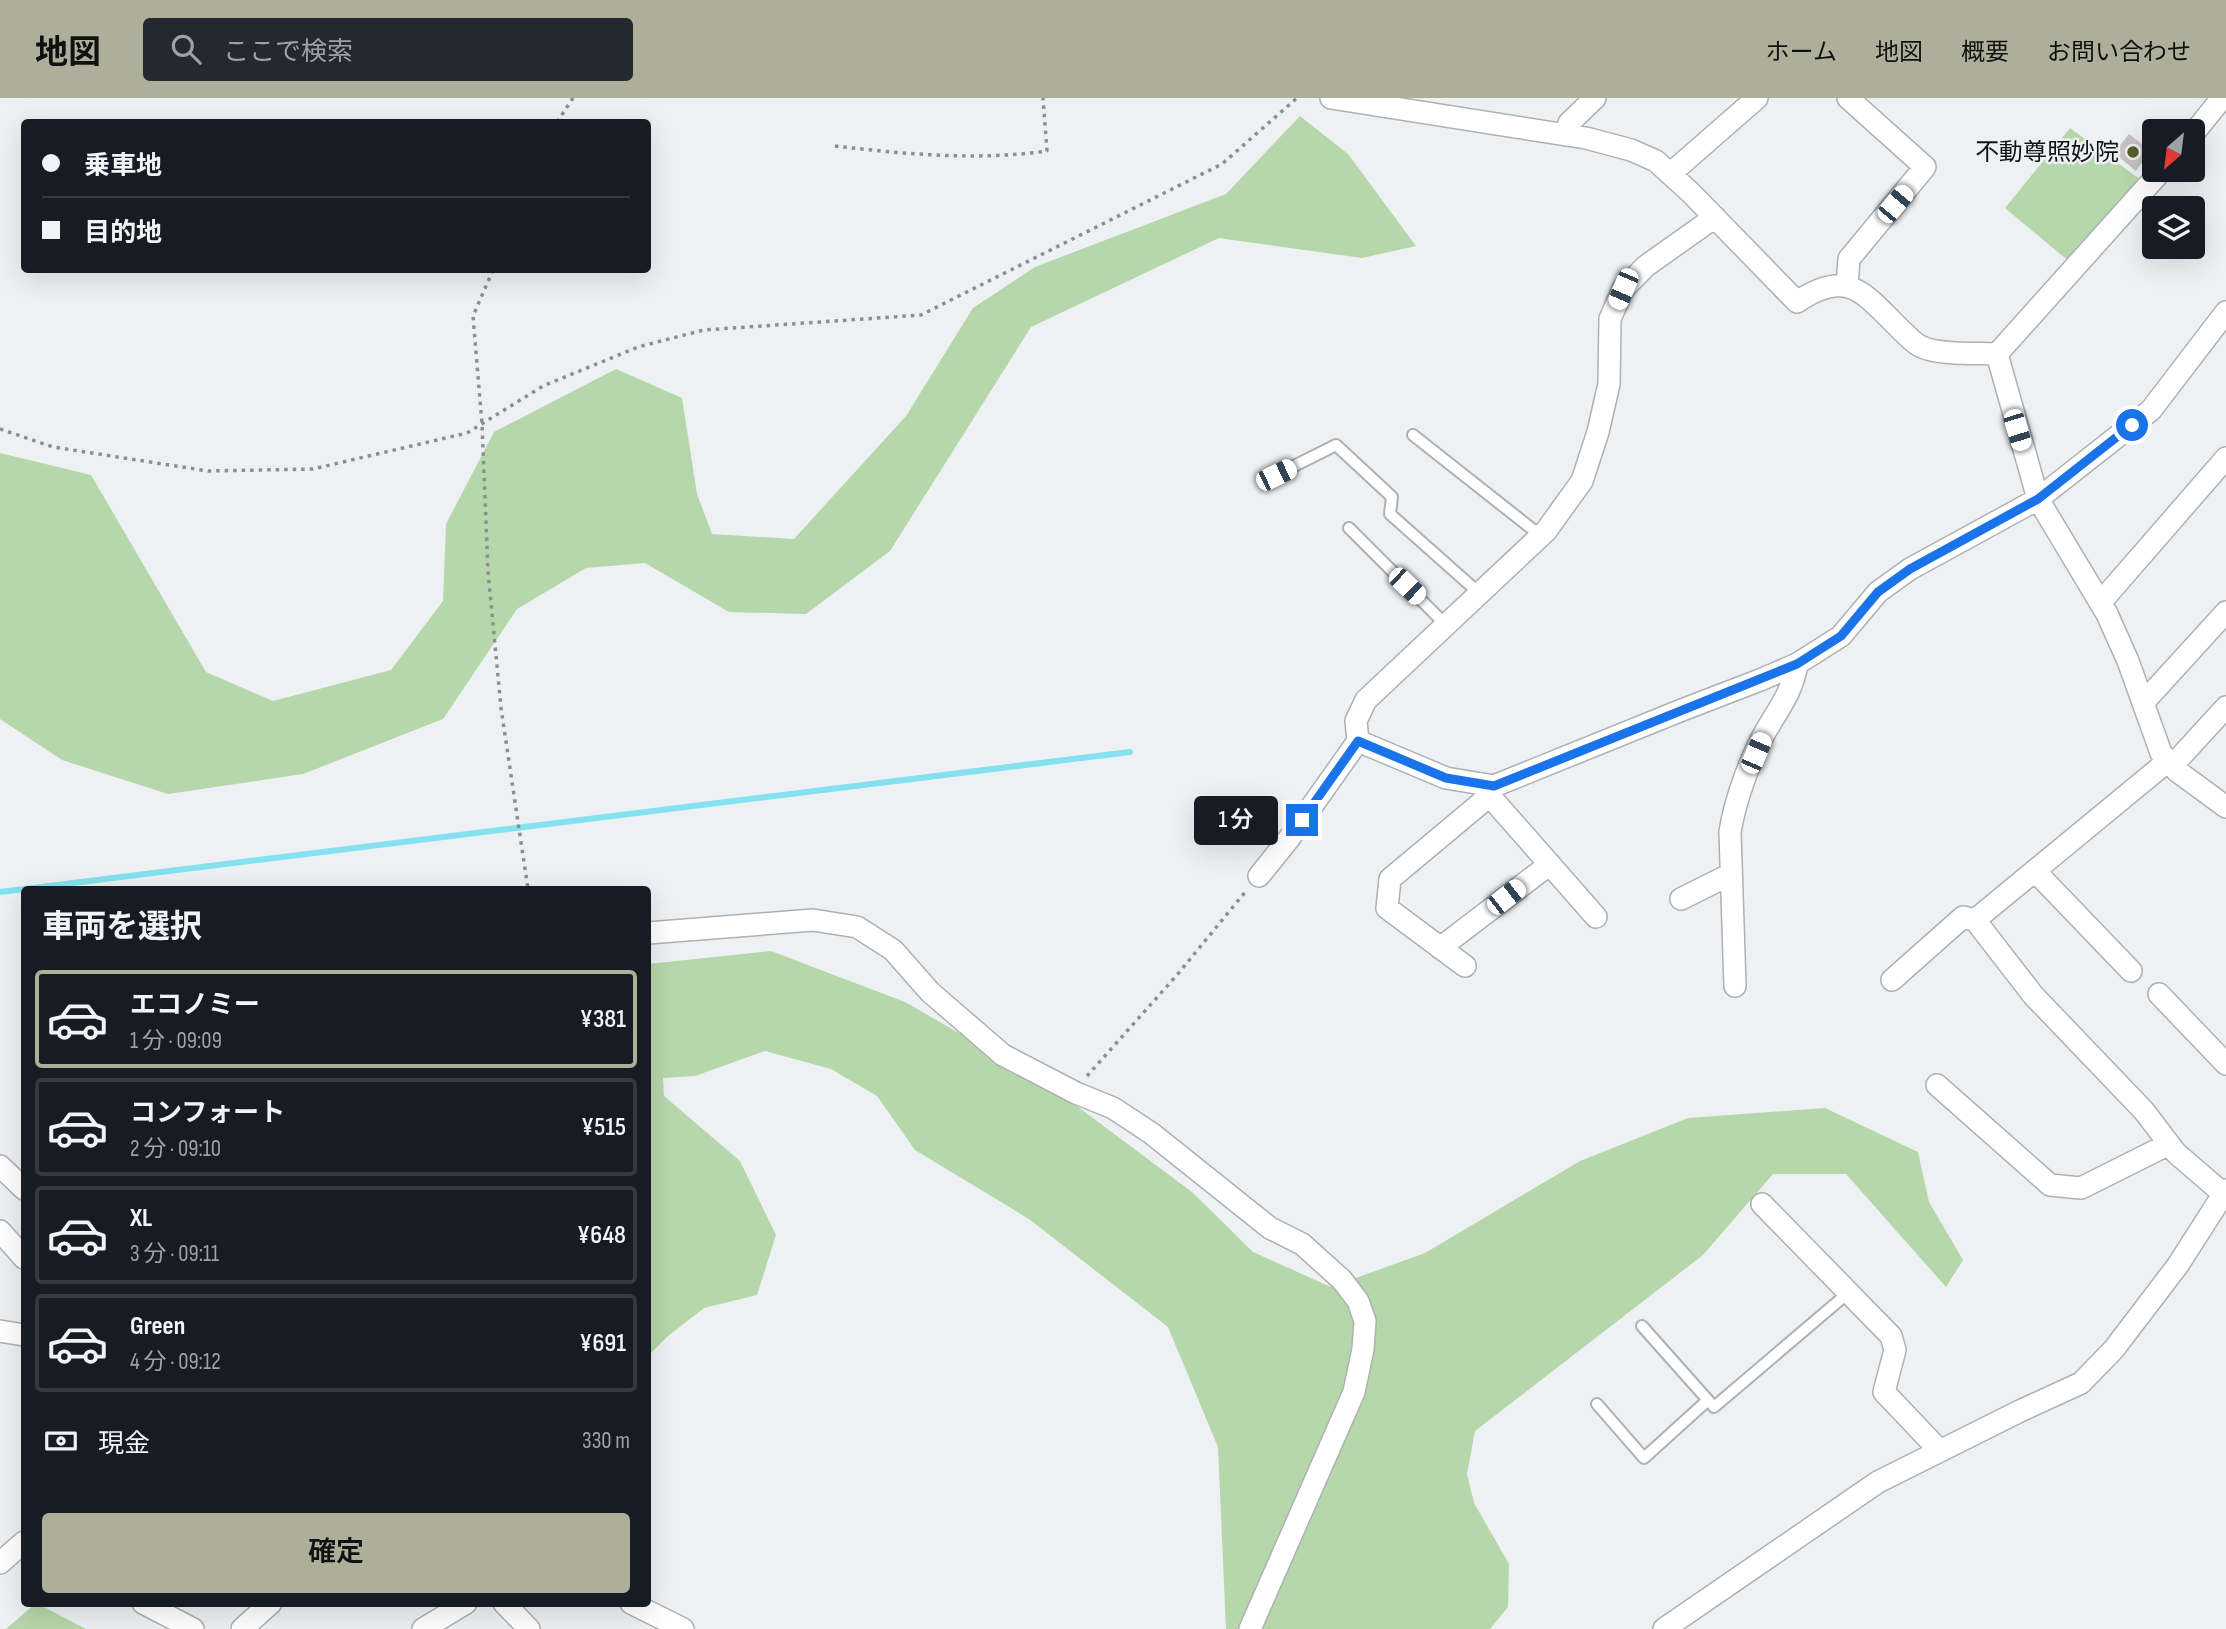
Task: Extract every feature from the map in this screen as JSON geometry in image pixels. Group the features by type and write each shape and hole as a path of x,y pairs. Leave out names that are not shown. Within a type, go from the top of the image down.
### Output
{"street":[{"path":"1331,98 1566,135 1631,150 1656,161 1670,173 1797,302 1811,292 1839,284 1847,285 1876,305 1918,346 1933,351 1997,354"},
{"path":"1566,135 1569,123 1595,98"},
{"path":"1670,173 1757,98"},
{"path":"1847,285 1849,259 1925,167 1848,98"},
{"path":"2205,119 2222,98"},
{"path":"1997,354 2151,182"},
{"path":"1258,876 1288,840 1358,741 1356,721 1366,700 1541,536 1581,481 1598,432 1609,384 1610,319 1623,289 1646,266 1715,217"},
{"path":"1465,966 1387,908 1390,879 1481,803 1491,790 1797,664 1841,636 1878,592 1910,569 2038,499 2151,410 2226,312"},
{"path":"1997,354 2038,499 2100,603 2128,661 2161,753 2170,764 2226,807"},
{"path":"2100,603 2226,458"},
{"path":"2143,703 2226,612"},
{"path":"1735,986 1730,832 1734,807 1766,730 1794,681 1797,664"},
{"path":"1975,920 2170,764 2226,707"},
{"path":"1358,741 1446,778 1491,790 1596,917"},
{"path":"1440,948 1550,864"},
{"path":"2035,871 2131,971"},
{"path":"1681,898 1731,874"},
{"path":"1664,1629 1878,1482 2081,1383 2115,1349 2178,1265 2225,1193 2176,1153 2144,1111 2034,995 1975,920 1963,917 1892,980"},
{"path":"651,933 813,919 857,927 893,950 930,992 1003,1055 1073,1092 1113,1108 1151,1133 1270,1228 1301,1244 1342,1280 1358,1301 1365,1321 1363,1349 1354,1392 1250,1629"},
{"path":"2159,994 2226,1063"},
{"path":"1937,1085 2050,1185 2081,1188 2169,1144"},
{"path":"0,1166 21,1186"},
{"path":"1762,1204 1891,1336 1895,1350 1884,1392 1940,1451"},
{"path":"0,1231 21,1255"},
{"path":"0,1331 21,1334"},
{"path":"0,1563 21,1545"},
{"path":"151,1607 193,1629"},
{"path":"242,1629 267,1607"},
{"path":"423,1629 459,1607"},
{"path":"508,1607 529,1629"},
{"path":"638,1607 677,1628"}],"lane":[{"path":"1413,435 1541,536"},
{"path":"1276,475 1336,445 1392,497 1390,514 1479,593"},
{"path":"1349,528 1446,625"},
{"path":"1642,1326 1714,1407 1849,1293"},
{"path":"1597,1404 1644,1458 1708,1400"}],"path":[{"path":"560,119 573,98"},
{"path":"835,146 898,153 1018,155 1047,151 1043,98"},
{"path":"0,429 53,447 208,471 313,469 467,433 543,386 638,347 704,330 921,315 1222,164 1297,98"},
{"path":"492,273 473,316 482,424 488,571 501,708 528,886"},
{"path":"1073,1092 1177,975 1258,876"}],"green space":[{"path":"1300,116 1348,154 1416,246 1362,258 1219,238 1031,327 890,551 806,614 729,612 645,563 586,568 517,609 443,719 303,774 168,794 62,760 0,719 0,453 91,475 206,672 273,701 391,670 443,601 446,524 494,432 616,369 682,398 697,494 712,534 794,539 906,416 973,308 1035,267 1226,194"},
{"path":"2070,128 2141,180 2071,263 2005,208"},
{"path":"771,951 905,1002 1046,1083 1192,1192 1253,1252 1331,1287 1425,1253 1580,1161 1688,1118 1825,1108 1918,1152 1929,1202 1963,1260 1946,1287 1846,1174 1773,1174 1703,1255 1475,1431 1467,1474 1474,1503 1509,1564 1508,1607 1490,1629 1226,1629 1218,1447 1168,1327 1029,1219 915,1150 877,1096 831,1069 765,1051 695,1076 663,1078 664,1096 740,1161 776,1235 757,1295 704,1308 651,1353 651,964"},
{"path":"31,1607 44,1607 86,1629 6,1629"}],"building":[{"name":"不動尊照妙院","path":"2129,134 2142,144 2142,163 2136,171 2114,153"}],"waterway":[{"path":"48,886 1130,752"},
{"path":"0,892 21,889"}],"place":[{"name":"不動尊照妙院","path":"2133,152"}],"route":[{"path":"1302,820 1358,741 1446,778 1494,786 1797,664 1841,636 1878,592 1910,569 2038,499 2132,425"}]}
